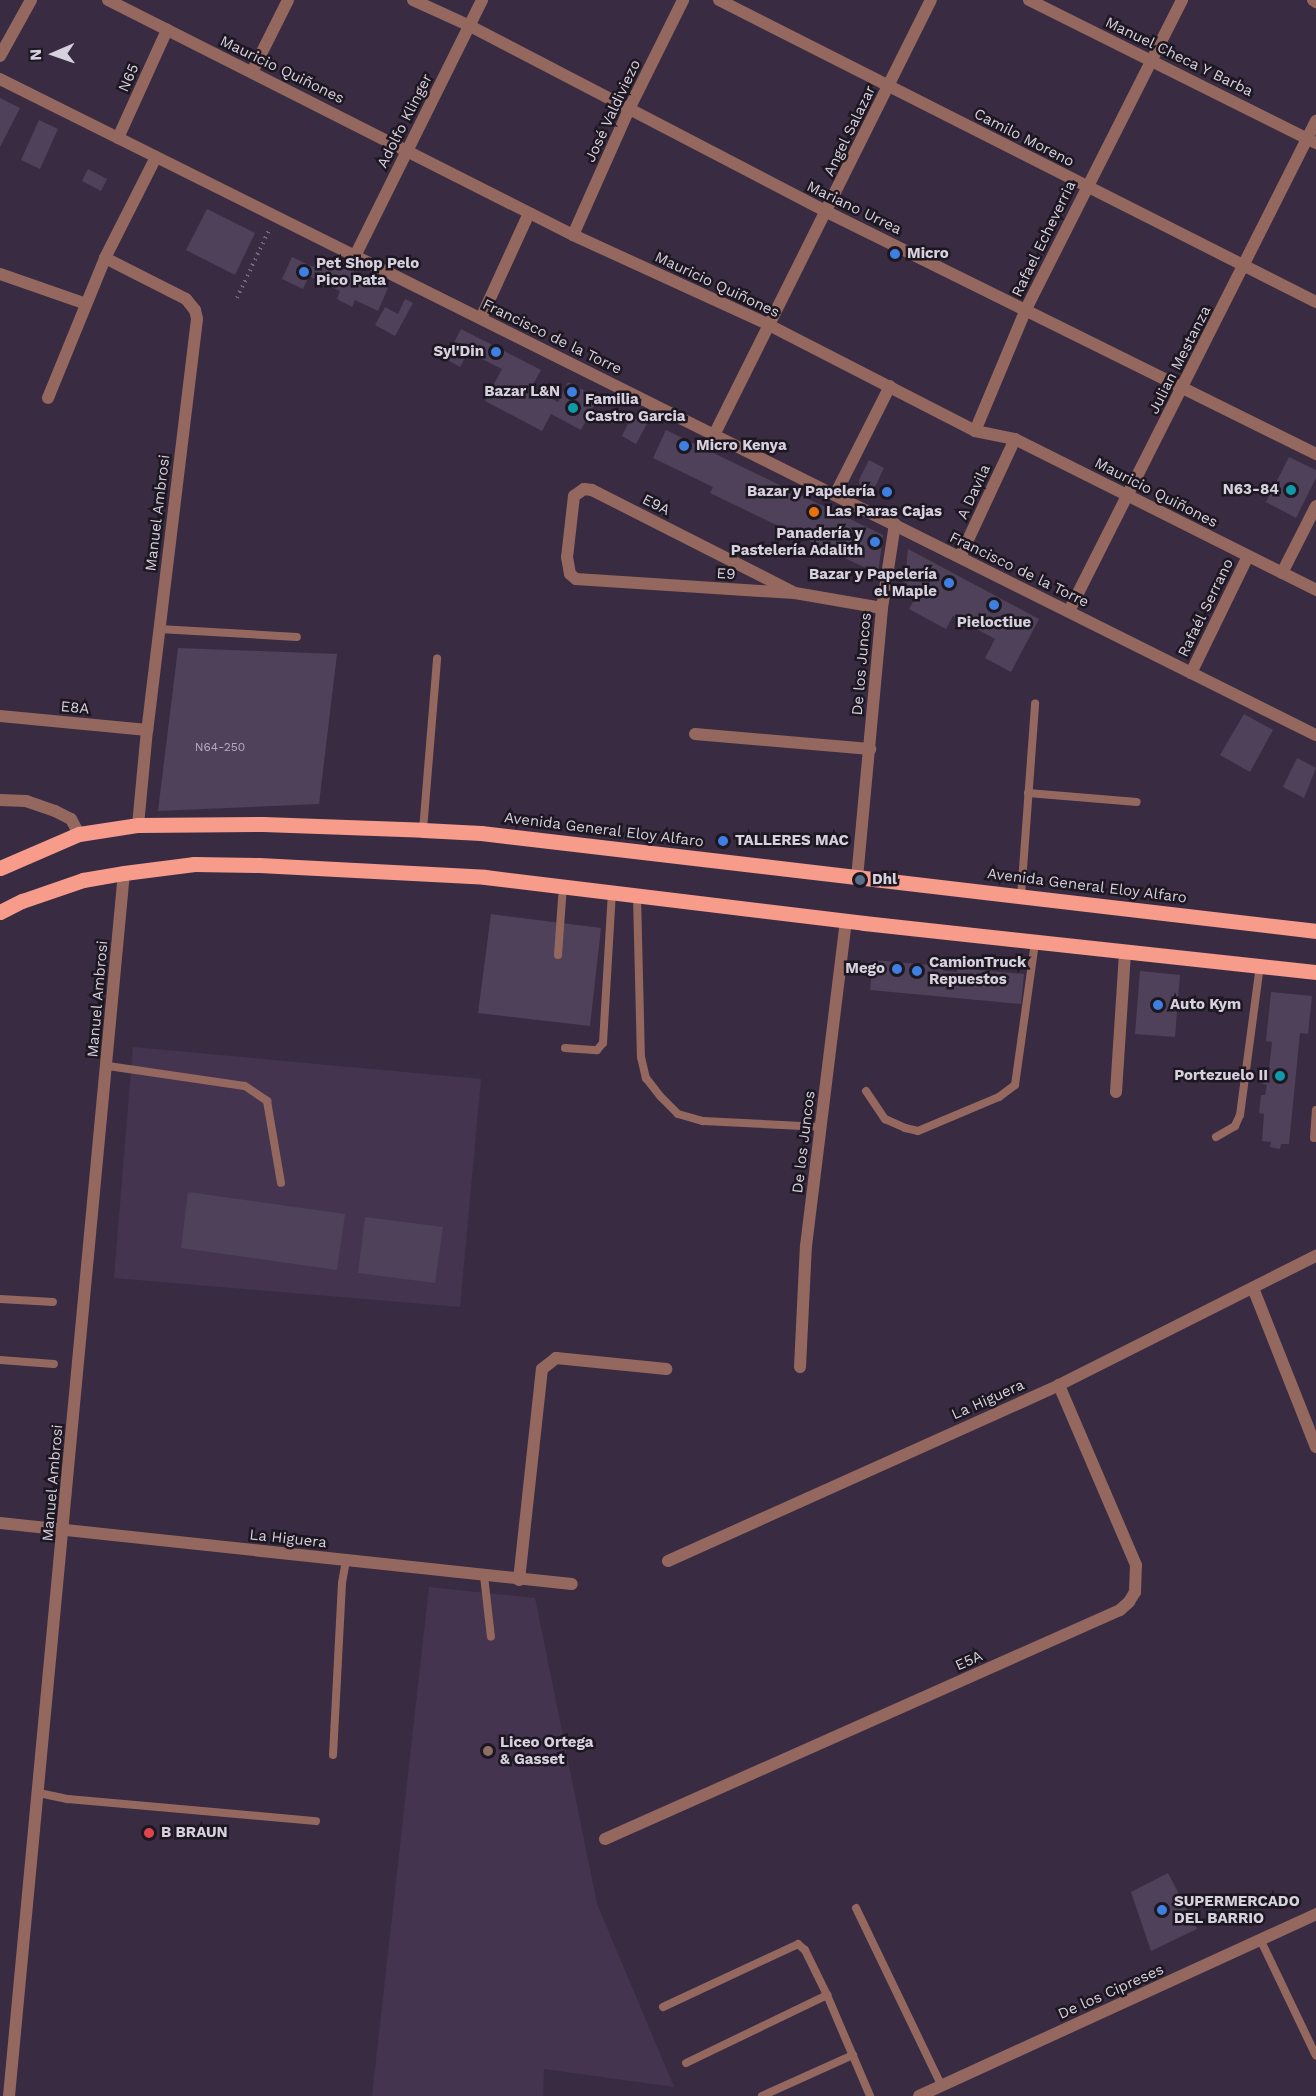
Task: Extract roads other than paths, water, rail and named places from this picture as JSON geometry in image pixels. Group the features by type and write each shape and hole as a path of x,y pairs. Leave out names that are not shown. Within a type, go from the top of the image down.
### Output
{"main road":[{"name":"Avenida General Eloy Alfaro","path":"0,868 79,834 138,825 263,824 423,830 481,833 1316,930"},
{"path":"0,912 22,901 83,880 194,864 260,865 485,877 846,921 1316,972"}],"street":[{"path":"0,56 30,0"},
{"name":"Mauricio Quiñones","path":"108,0 407,149 573,235 767,324 975,431 1015,439 1316,590"},
{"path":"252,72 288,0"},
{"name":"Mariano Urrea","path":"413,0 470,26 827,212 1316,454"},
{"name":"Adolfo Klinger","path":"355,256 482,0"},
{"name":"José Valdiviezo","path":"573,235 629,109 683,0"},
{"name":"Camilo Moreno","path":"719,0 1316,302"},
{"name":"Angel Salazar","path":"714,435 767,324 827,212 931,0"},
{"name":"Manuel Checa Y Barba","path":"1029,0 1311,140"},
{"name":"Rafael Echeverria","path":"975,431 1026,309 1086,186 1182,0"},
{"name":"N65","path":"118,138 167,30"},
{"name":"Francisco de la Torre","path":"0,79 1191,673 1314,730"},
{"name":"Julian Mestanza","path":"1070,611 1244,266 1311,140 1316,121"},
{"path":"48,398 105,258 156,157"},
{"path":"480,318 530,213"},
{"name":"Manuel Ambrosi","path":"105,258 186,299 195,310 197,319 147,730 138,825"},
{"path":"0,274 86,304"},
{"path":"835,495 890,386"},
{"name":"A Davila","path":"960,557 1015,439"},
{"name":"E9A","path":"570,574 567,557 572,502 578,492 592,490 795,593"},
{"path":"1282,573 1316,506"},
{"name":"De los Juncos","path":"857,878 882,608 895,524"},
{"name":"Rafaél Serrano","path":"1191,673 1248,556"},
{"name":"E9","path":"570,574 584,581 795,593 882,608"},
{"name":"E8A","path":"0,716 147,730"},
{"path":"696,734 870,749"},
{"path":"0,800 26,801 55,811 71,819 79,834"},
{"name":"Manuel Ambrosi","path":"9,2096 108,1066 124,873"},
{"name":"De los Juncos","path":"800,1367 806,1246 846,921"},
{"path":"1116,1092 1125,952"},
{"name":"La Higuera","path":"668,1561 1059,1385 1316,1256"},
{"path":"1253,1288 1316,1447"},
{"path":"519,1580 542,1369 556,1358 666,1369"},
{"name":"E5A","path":"605,1839 1109,1615 1129,1602 1135,1592 1136,1565 1059,1385"},
{"name":"La Higuera","path":"0,1523 573,1584"},
{"name":"De los Cipreses","path":"919,2096 1316,1914"}],"lane":[{"path":"159,629 297,637"},
{"path":"423,830 436,658"},
{"path":"1021,896 1035,704"},
{"path":"1028,793 1137,802"},
{"path":"558,955 563,886"},
{"path":"565,1048 597,1050 603,1043 612,892"},
{"path":"638,896 641,1057 646,1078 661,1097 678,1114 704,1121 822,1127"},
{"path":"866,1091 885,1119 904,1128 918,1131 999,1097 1016,1085 1035,942"},
{"path":"1216,1137 1235,1126 1240,1115 1260,966"},
{"path":"108,1066 245,1086 267,1101 281,1183"},
{"path":"1314,1138 1316,1110"},
{"path":"0,1299 53,1302"},
{"path":"0,1360 54,1364"},
{"path":"333,1755 342,1583 346,1561"},
{"path":"484,1576 491,1637"},
{"path":"39,1793 68,1799 316,1821"},
{"path":"856,1908 941,2085"},
{"path":"1261,1941 1316,2056"},
{"path":"663,2007 798,1944 805,1950 827,1995 870,2096"},
{"path":"686,2063 827,1995"},
{"path":"762,2096 853,2055"}],"place":[{"name":"Micro","path":"895,254"},
{"name":"Pet Shop Pelo Pico Pata","path":"304,272"},
{"name":"Syl'Din","path":"496,352"},
{"name":"Bazar L&N","path":"572,392"},
{"name":"Familia Castro Garcia","path":"573,408"},
{"name":"Micro Kenya","path":"684,446"},
{"name":"N63-84","path":"1291,490"},
{"name":"Bazar y Papelería","path":"887,492"},
{"name":"Las Paras Cajas","path":"814,512"},
{"name":"Panadería y Pastelería Adalith","path":"875,542"},
{"name":"Bazar y Papelería el Maple","path":"949,583"},
{"name":"Pieloctiue","path":"994,605"},
{"name":"TALLERES MAC","path":"723,841"},
{"name":"Dhl","path":"860,880"},
{"name":"Mego","path":"897,969"},
{"name":"CamionTruck Repuestos","path":"917,971"},
{"name":"Auto Kym","path":"1158,1005"},
{"name":"Portezuelo II","path":"1280,1076"},
{"name":"Liceo Ortega & Gasset","path":"488,1751"},
{"name":"B BRAUN","path":"149,1833"},
{"name":"SUPERMERCADO DEL BARRIO","path":"1162,1910"}]}
